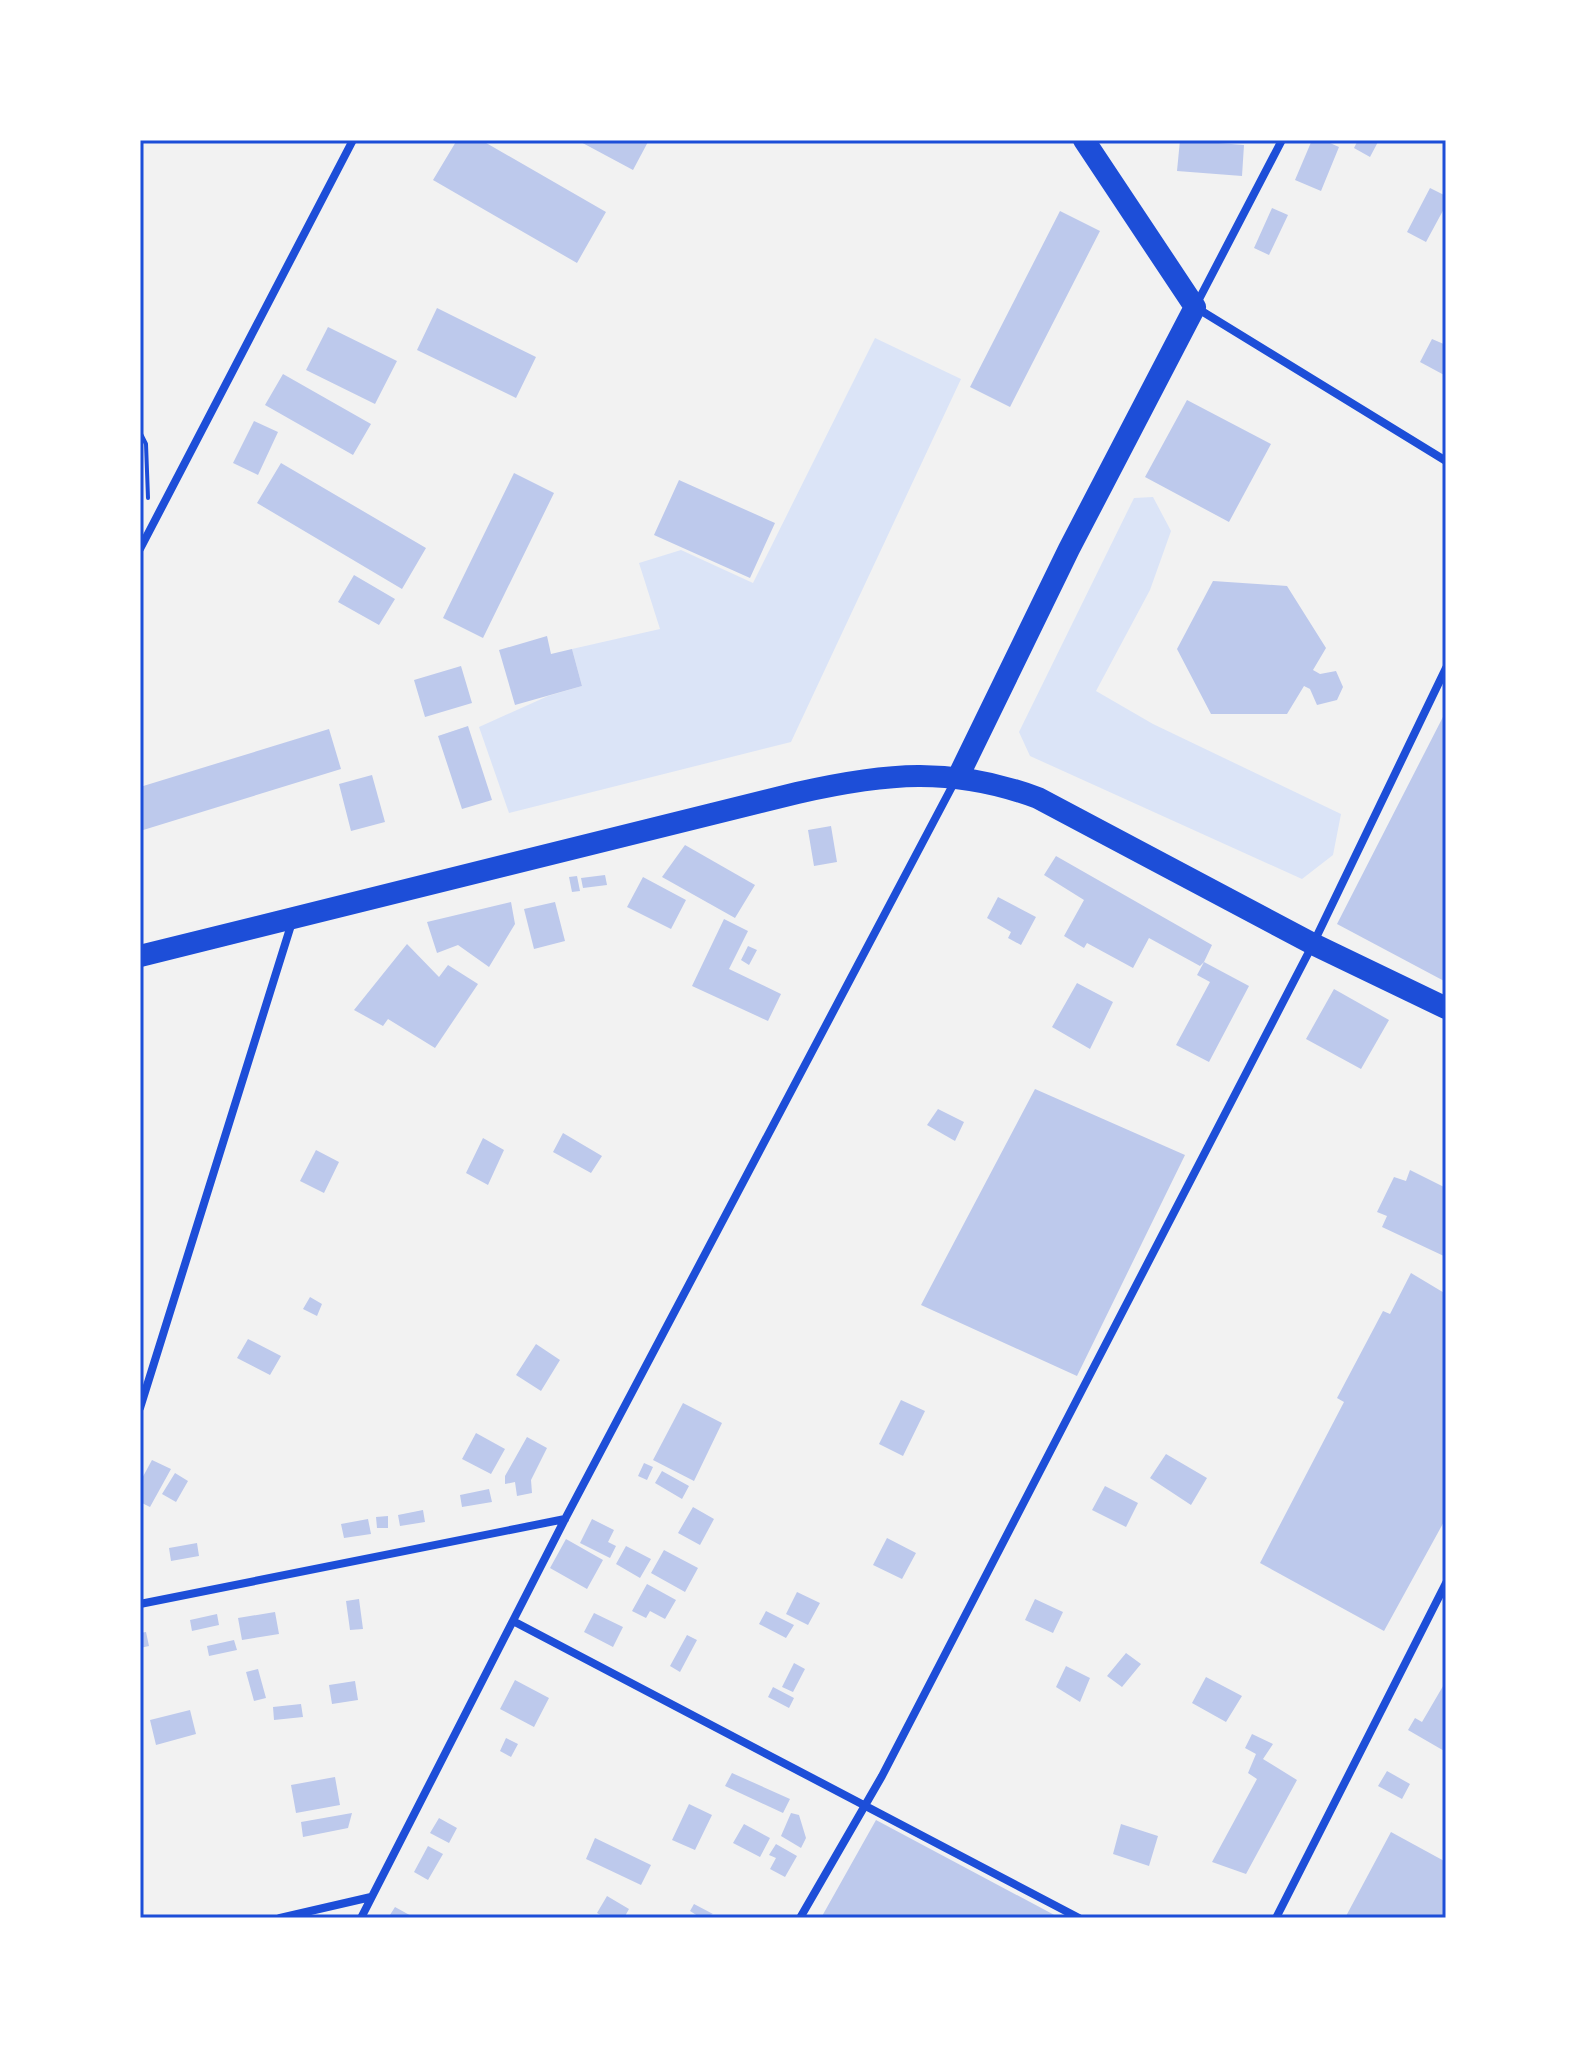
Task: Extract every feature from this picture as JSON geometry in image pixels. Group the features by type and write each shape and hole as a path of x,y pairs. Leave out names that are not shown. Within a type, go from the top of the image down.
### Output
{"highway":[{"path":"958,777 1069,549 1195,307 1084,140"},
{"path":"140,956 293,921 858,779 911,773 1001,785 1038,798 1313,944 1446,1008"}],"street":[{"path":"140,549 353,140"},
{"path":"1282,140 1195,307 1446,461"},
{"path":"800,1918 865,1807 1313,944 1446,668"},
{"path":"361,1918 565,1519 958,777"},
{"path":"140,1408 293,921"},
{"path":"140,1604 565,1519"},
{"path":"1276,1918 1446,1583"},
{"path":"513,1621 1079,1918"},
{"path":"280,1918 371,1897"}],"path":[{"path":"140,432 146,444 148,533"}],"shaded area":[{"path":"875,338 961,379 791,742 509,813 479,727 548,696 582,686 572,649 660,629 639,563 681,550 753,583"},
{"path":"1153,497 1171,531 1150,590 1096,691 1153,724 1341,814 1333,855 1302,879 1030,756 1019,732 1134,498"}],"building":[{"path":"457,140 481,140 606,212 577,263 433,180"},
{"path":"577,140 649,140 633,170"},
{"path":"1180,140 1244,145 1242,176 1177,171"},
{"path":"1312,140 1323,140 1339,147 1321,191 1295,180"},
{"path":"1358,140 1379,140 1370,157 1354,148"},
{"path":"1430,188 1446,196 1446,205 1426,242 1407,232"},
{"path":"1272,208 1288,215 1269,255 1254,248"},
{"path":"1060,211 1100,231 1010,407 970,387"},
{"path":"437,308 536,357 516,398 417,350"},
{"path":"328,327 397,361 375,404 306,370"},
{"path":"1432,339 1446,345 1446,376 1420,362"},
{"path":"283,374 371,424 353,455 265,405"},
{"path":"1187,400 1271,444 1229,522 1145,477"},
{"path":"254,421 278,432 258,475 233,463"},
{"path":"281,463 426,548 402,589 257,503"},
{"path":"514,473 554,493 483,638 443,618"},
{"path":"679,480 775,523 750,578 654,535"},
{"path":"354,575 395,599 379,625 338,602"},
{"path":"1213,581 1287,586 1326,648 1313,670 1320,674 1336,671 1343,687 1337,700 1317,705 1310,689 1304,686 1287,714 1211,714 1177,649"},
{"path":"547,636 551,654 572,649 582,686 515,705 499,650"},
{"path":"461,666 472,703 425,717 414,680"},
{"path":"1446,711 1446,982 1337,924"},
{"path":"468,726 492,800 462,809 438,736"},
{"path":"329,729 341,769 140,831 140,787"},
{"path":"372,775 385,822 351,831 339,784"},
{"path":"831,826 837,862 814,866 808,830"},
{"path":"685,845 755,885 735,918 662,877"},
{"path":"1056,856 1212,945 1204,962 1200,966 1149,938 1133,968 1087,943 1084,948 1064,936 1084,900 1044,875"},
{"path":"605,875 607,885 583,888 581,878"},
{"path":"577,876 580,891 572,892 569,877"},
{"path":"643,877 686,900 671,929 627,907"},
{"path":"998,897 1036,917 1021,945 1008,938 1011,932 987,918"},
{"path":"511,902 515,924 489,967 458,945 437,953 427,922"},
{"path":"555,902 565,941 534,949 524,909"},
{"path":"724,919 748,931 729,969 781,994 768,1021 692,986"},
{"path":"407,944 439,977 448,965 478,984 435,1048 388,1019 383,1026 354,1010"},
{"path":"748,946 757,950 749,965 741,960"},
{"path":"1204,962 1249,986 1209,1062 1176,1045 1210,982 1197,975"},
{"path":"1077,983 1113,1002 1090,1049 1052,1027"},
{"path":"1334,989 1389,1020 1361,1069 1306,1039"},
{"path":"1035,1089 1185,1155 1077,1376 921,1305"},
{"path":"938,1109 964,1122 955,1141 927,1125"},
{"path":"563,1133 602,1156 591,1173 553,1152"},
{"path":"483,1138 504,1150 488,1185 466,1173"},
{"path":"316,1150 339,1162 324,1193 300,1181"},
{"path":"1410,1170 1446,1188 1446,1257 1382,1227 1387,1216 1377,1212 1394,1177 1406,1181"},
{"path":"1411,1273 1446,1294 1446,1518 1384,1631 1260,1563 1344,1402 1337,1398 1383,1311 1390,1314"},
{"path":"310,1297 322,1304 317,1316 303,1309"},
{"path":"248,1339 281,1356 270,1375 237,1358"},
{"path":"536,1344 560,1360 541,1391 516,1375"},
{"path":"901,1400 925,1411 903,1456 879,1444"},
{"path":"683,1403 722,1423 694,1481 653,1460"},
{"path":"476,1433 505,1449 491,1474 462,1459"},
{"path":"527,1437 547,1448 531,1480 532,1493 517,1496 515,1482 505,1484 505,1476"},
{"path":"1166,1454 1207,1478 1191,1505 1150,1478"},
{"path":"152,1460 171,1469 150,1507 140,1502 140,1482"},
{"path":"644,1463 653,1467 647,1480 638,1476"},
{"path":"662,1471 689,1486 682,1499 655,1483"},
{"path":"175,1473 188,1481 176,1502 162,1494"},
{"path":"1105,1486 1138,1503 1126,1527 1092,1510"},
{"path":"489,1489 492,1502 462,1507 460,1495"},
{"path":"693,1507 714,1519 700,1545 678,1533"},
{"path":"423,1510 425,1522 400,1526 398,1515"},
{"path":"388,1516 388,1528 377,1528 376,1517"},
{"path":"368,1519 371,1534 344,1538 341,1524"},
{"path":"592,1519 614,1530 608,1542 616,1546 610,1558 580,1543"},
{"path":"887,1538 916,1553 902,1579 873,1565"},
{"path":"566,1539 603,1560 587,1589 550,1568"},
{"path":"197,1543 199,1556 171,1561 169,1548"},
{"path":"626,1546 651,1559 640,1578 616,1564"},
{"path":"664,1550 698,1568 685,1592 651,1573"},
{"path":"647,1584 676,1600 665,1619 650,1611 646,1618 632,1611"},
{"path":"797,1592 820,1603 808,1625 786,1614"},
{"path":"359,1599 363,1629 350,1630 346,1601"},
{"path":"1035,1599 1063,1612 1053,1633 1025,1620"},
{"path":"766,1611 794,1625 786,1638 759,1624"},
{"path":"275,1612 279,1634 242,1640 238,1618"},
{"path":"594,1613 623,1627 613,1647 584,1632"},
{"path":"217,1614 219,1625 192,1631 190,1620"},
{"path":"146,1632 149,1646 140,1648 140,1633"},
{"path":"687,1635 697,1640 680,1672 670,1666"},
{"path":"234,1640 237,1650 209,1656 207,1646"},
{"path":"1126,1653 1141,1664 1122,1687 1107,1676"},
{"path":"794,1663 805,1669 793,1692 782,1687"},
{"path":"1066,1666 1090,1678 1080,1702 1056,1687"},
{"path":"258,1669 266,1698 254,1701 246,1672"},
{"path":"1206,1677 1242,1696 1226,1722 1192,1703"},
{"path":"515,1680 549,1698 534,1727 500,1709"},
{"path":"355,1681 358,1700 332,1704 329,1685"},
{"path":"1446,1681 1446,1752 1408,1730 1415,1718 1422,1722"},
{"path":"773,1687 794,1698 789,1708 768,1697"},
{"path":"301,1704 303,1717 274,1720 273,1707"},
{"path":"190,1710 196,1734 156,1745 150,1720"},
{"path":"1252,1734 1273,1744 1263,1759 1297,1780 1246,1874 1212,1862 1257,1779 1248,1773 1256,1754 1245,1748"},
{"path":"506,1738 518,1744 511,1757 500,1751"},
{"path":"1387,1771 1410,1784 1402,1799 1378,1786"},
{"path":"732,1773 790,1799 783,1813 725,1786"},
{"path":"335,1777 340,1805 296,1813 291,1785"},
{"path":"689,1804 712,1815 695,1850 672,1840"},
{"path":"352,1813 348,1828 303,1837 301,1822"},
{"path":"791,1813 799,1815 806,1838 801,1848 781,1836"},
{"path":"439,1818 457,1828 449,1843 430,1833"},
{"path":"876,1820 1060,1918 821,1918"},
{"path":"744,1824 770,1838 760,1857 733,1843"},
{"path":"1121,1824 1158,1836 1149,1866 1113,1854"},
{"path":"1391,1832 1446,1862 1446,1918 1345,1918"},
{"path":"595,1838 651,1865 641,1885 586,1859"},
{"path":"776,1844 797,1856 785,1877 770,1869 776,1858 769,1855"},
{"path":"428,1846 443,1854 428,1880 414,1872"},
{"path":"607,1896 629,1909 624,1918 606,1918 597,1913"},
{"path":"694,1904 713,1914 701,1918 690,1911"},
{"path":"395,1907 415,1918 388,1918"}]}
